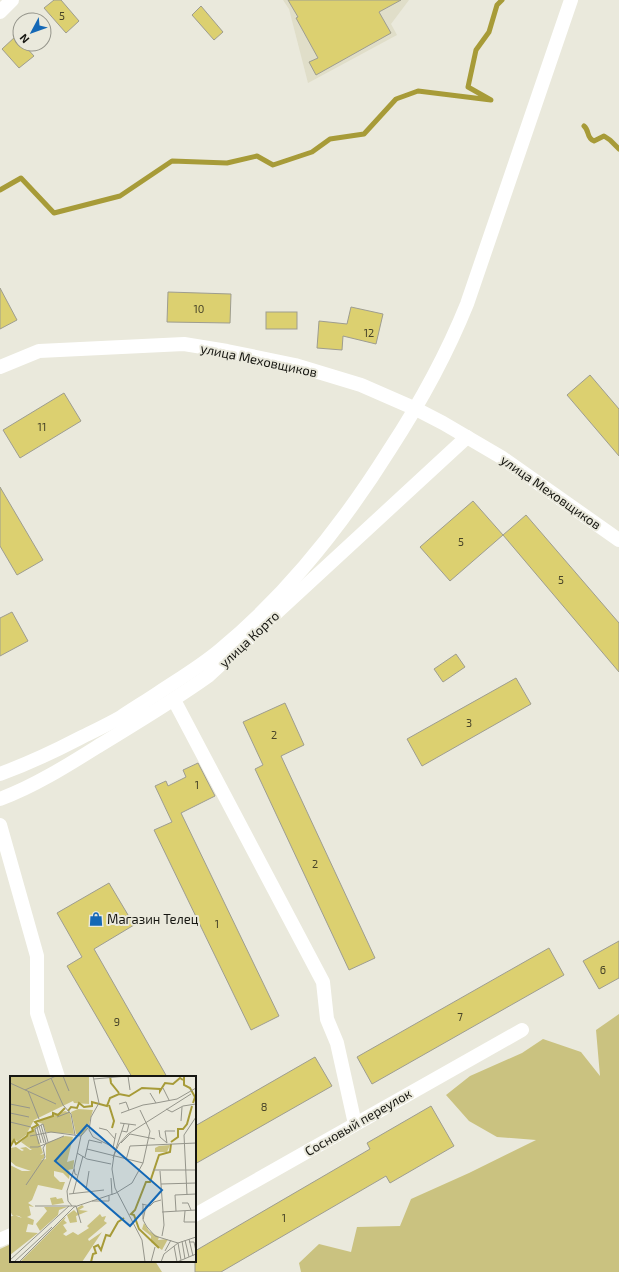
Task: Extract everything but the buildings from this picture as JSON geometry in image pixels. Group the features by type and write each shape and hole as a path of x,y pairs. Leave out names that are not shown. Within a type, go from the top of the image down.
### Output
{"street":[{"path":"0,12 12,0"},
{"path":"0,774 60,748 120,718 187,674 220,650 252,622 278,595 325,542 351,508 416,409 455,333 571,0"},
{"name":"улица Меховщиков","path":"0,367 39,351 184,344 295,365 360,386 416,409 443,423 501,457 619,540"},
{"name":"улица Корто","path":"0,799 16,793 72,763 174,700 208,676 467,438"},
{"path":"174,700 323,982 327,1019 337,1043 356,1124"},
{"path":"0,825 37,956 37,1013 58,1076"},
{"name":"Сосновый переулок","path":"196,1214 522,1030"},
{"path":"0,1240 10,1235"}],"shaded area":[{"path":"283,0 409,0 391,24 397,35 308,83 289,9"},
{"path":"619,1014 619,1272 301,1272 299,1263 319,1244 351,1252 357,1227 400,1226 411,1199 469,1173 536,1140 497,1137 469,1121 446,1095 470,1076 522,1053 543,1039 581,1052 600,1076 596,1030"},
{"path":"10,1244 10,1262 156,1262 162,1272 0,1272 0,1249"}],"waterway":[{"path":"0,190 21,178 54,213 120,196 172,161 227,163 257,156 273,165 312,152 330,139 364,134 396,99 418,91 491,100 468,87 476,50 489,32 497,5 502,0"},
{"path":"584,126 592,140 594,141 604,136 619,149"}],"place":[{"name":"Магазин Телец","path":"96,919"}]}
